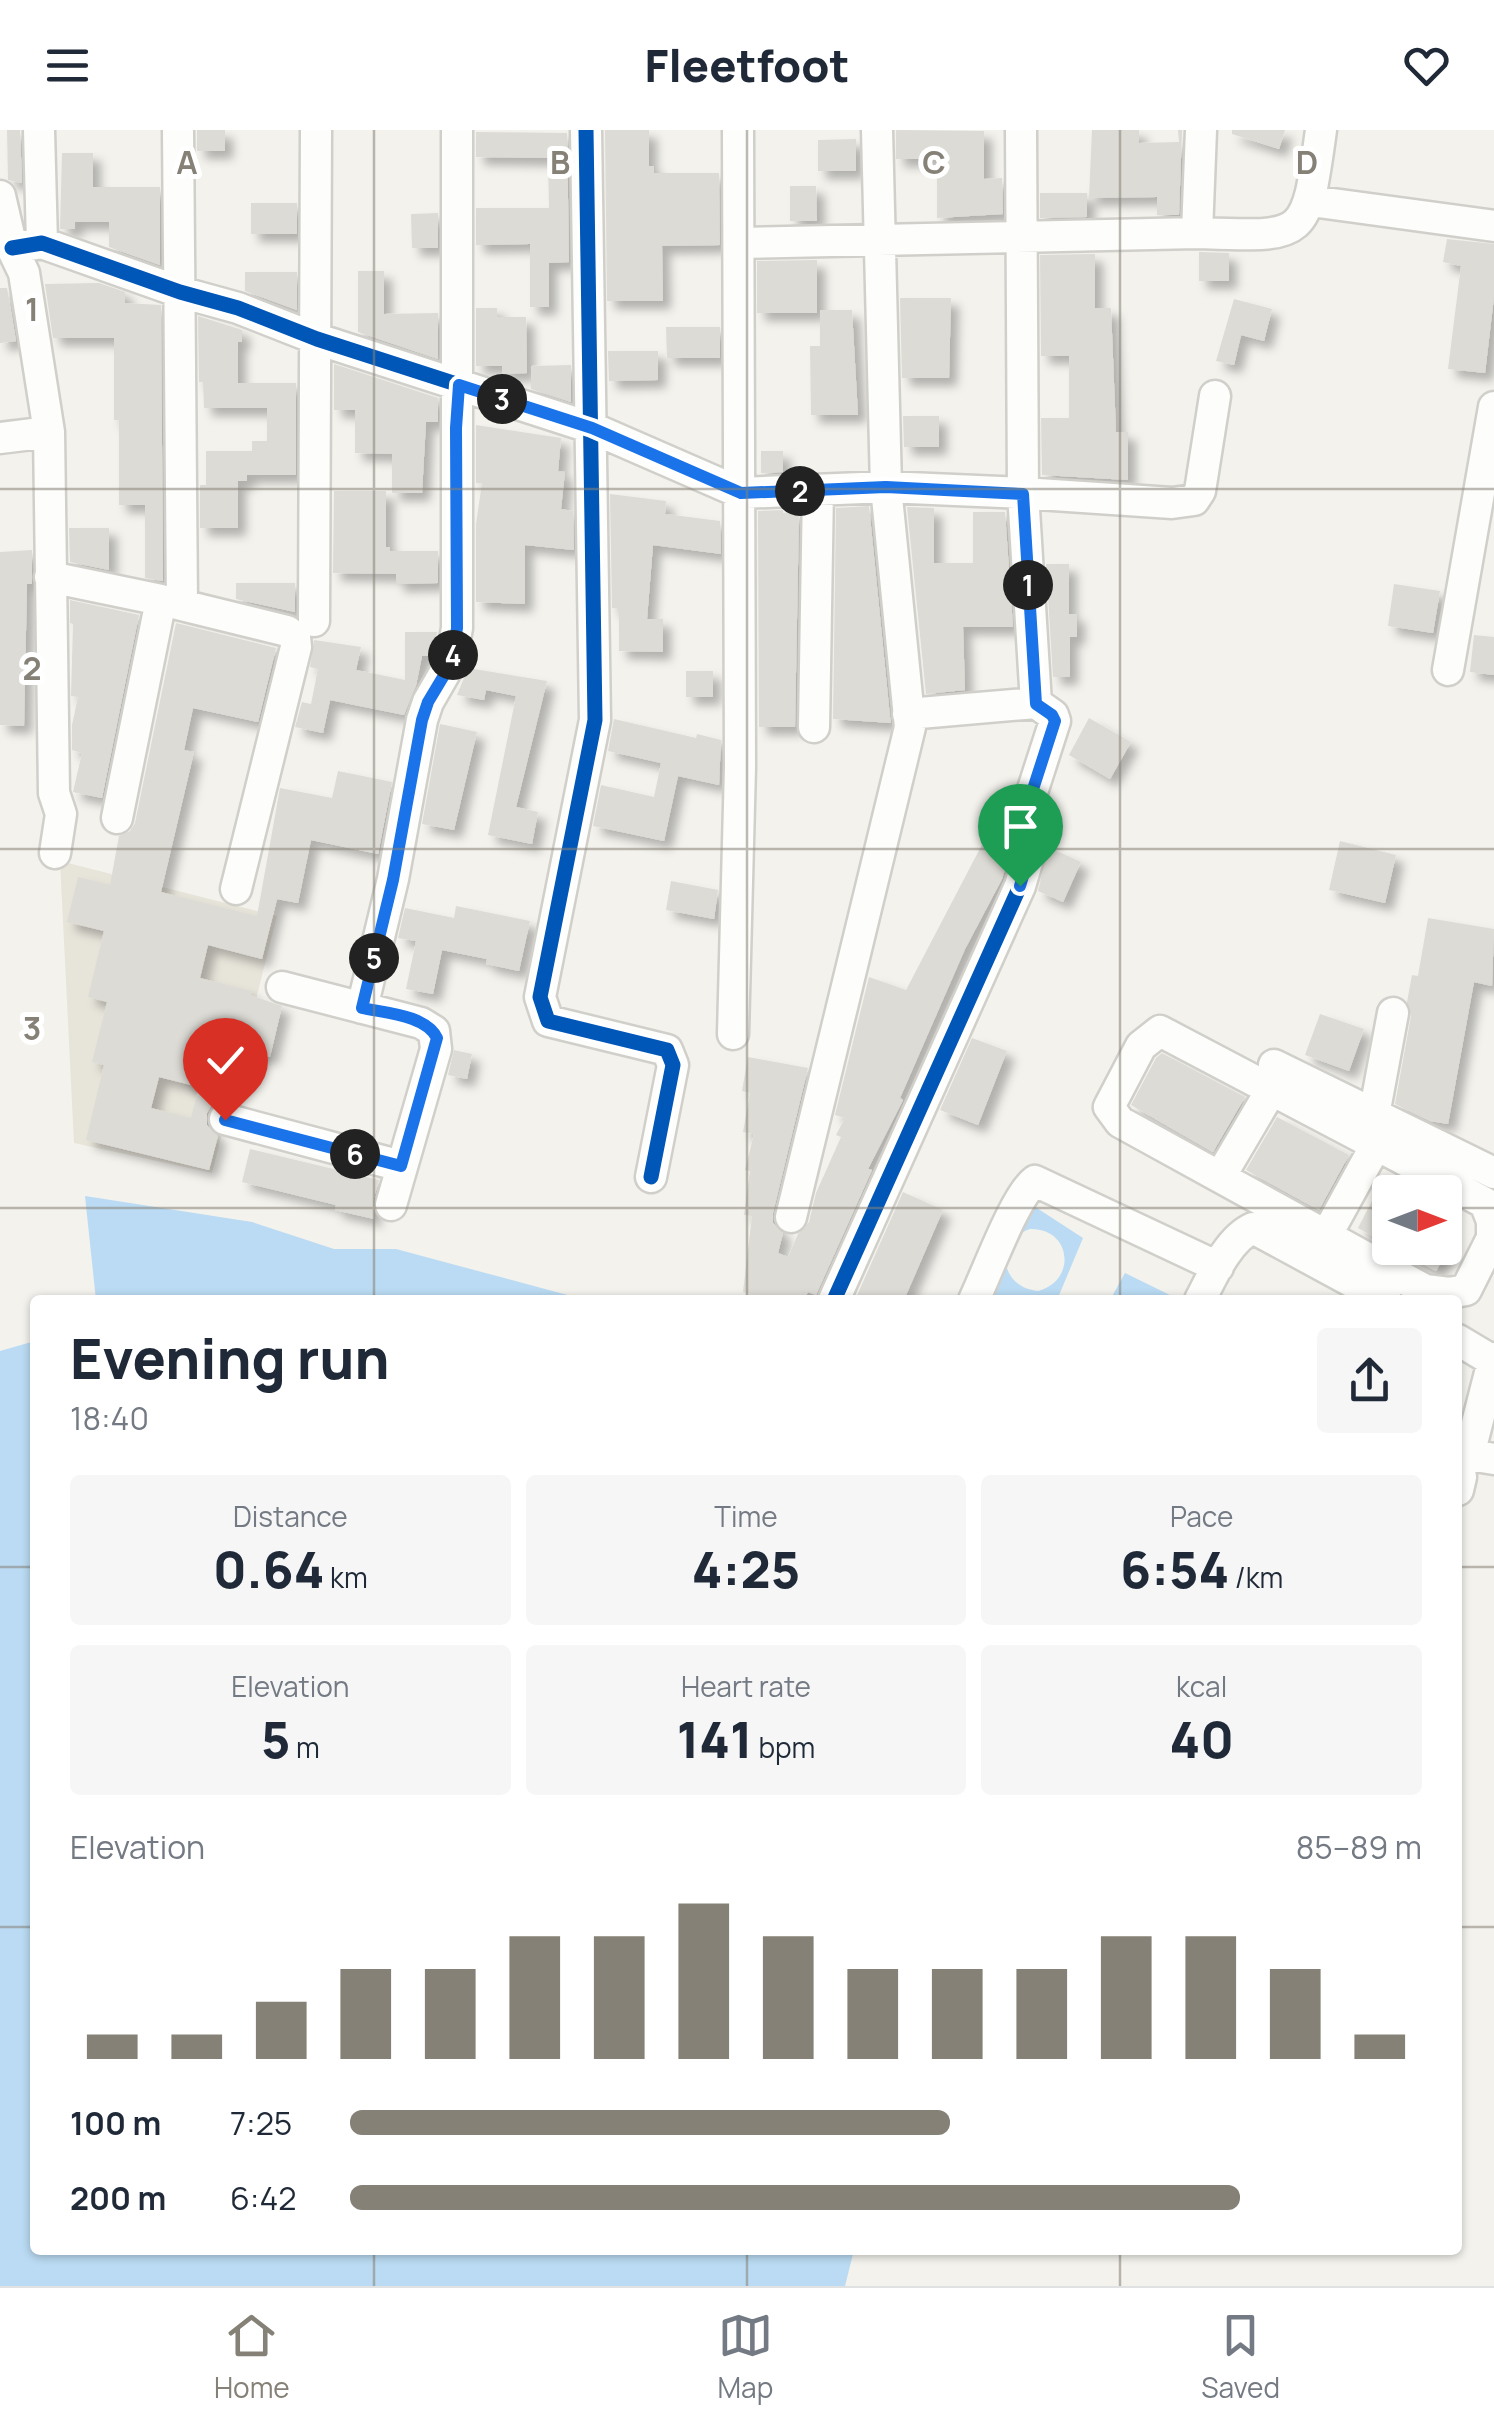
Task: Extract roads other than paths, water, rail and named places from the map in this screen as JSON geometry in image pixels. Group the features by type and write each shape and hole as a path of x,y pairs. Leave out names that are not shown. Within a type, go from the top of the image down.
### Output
{"street":[{"path":"20,260 39,130"},
{"path":"116,818 171,603 180,292 178,130"},
{"path":"314,620 316,130"},
{"path":"362,1008 393,880 422,720 452,662 457,628 456,130"},
{"path":"586,130 595,720 540,997 548,1021 667,1050 674,1065 652,1177"},
{"path":"733,1034 740,768 738,130"},
{"path":"791,1218 910,727 886,487 877,130"},
{"path":"1021,130 1023,494 1036,704"},
{"path":"1197,232 1202,130"},
{"path":"739,243 1197,232 1278,234 1298,223 1311,201 1321,130"},
{"path":"0,196 20,260 49,432 54,793 61,814 55,853"},
{"path":"1311,201 1494,226"},
{"path":"20,260 180,292 238,308 317,339 592,428 741,493 886,487 1172,503 1194,500 1200,491 1214,396"},
{"path":"1448,670 1480,562 1494,407"},
{"path":"0,438 49,432"},
{"path":"814,727 818,490"},
{"path":"50,578 171,603 295,637 296,647 236,889"},
{"path":"836,1295 1020,886 1028,859 1025,814 1055,721 1036,704 908,714"},
{"path":"282,987 422,1022 434,1031 437,1038 391,1205"},
{"path":"1326,1236 1392,1139 1393,1013"},
{"path":"1160,1031 1277,1074 1392,1139 1485,1203 1492,1221 1492,1238 1466,1290 1425,1290 1120,1122 1110,1107 1140,1046 1160,1031"},
{"path":"1220,1177 1277,1074"},
{"path":"225,1120 401,1166"},
{"path":"1392,1139 1494,1172"},
{"path":"976,1295 1026,1190 1035,1181 1218,1267"},
{"path":"1203,1295 1243,1232 1252,1228 1377,1295"},
{"path":"1462,1342 1494,1359 1468,1471"}],"water":[{"path":"85,1196 252,1222 334,1249 396,1249 567,1295 95,1295"},
{"path":"1026,1201 1083,1238 1059,1295 982,1295","holes":["1030,1229 1054,1237 1064,1256 1059,1277 1038,1291 1015,1281 1009,1273 1006,1253 1018,1235"]},
{"path":"1125,1273 1170,1295 1113,1295"},
{"path":"30,1342 30,2255 853,2255 845,2286 0,2286 0,1351"}]}
